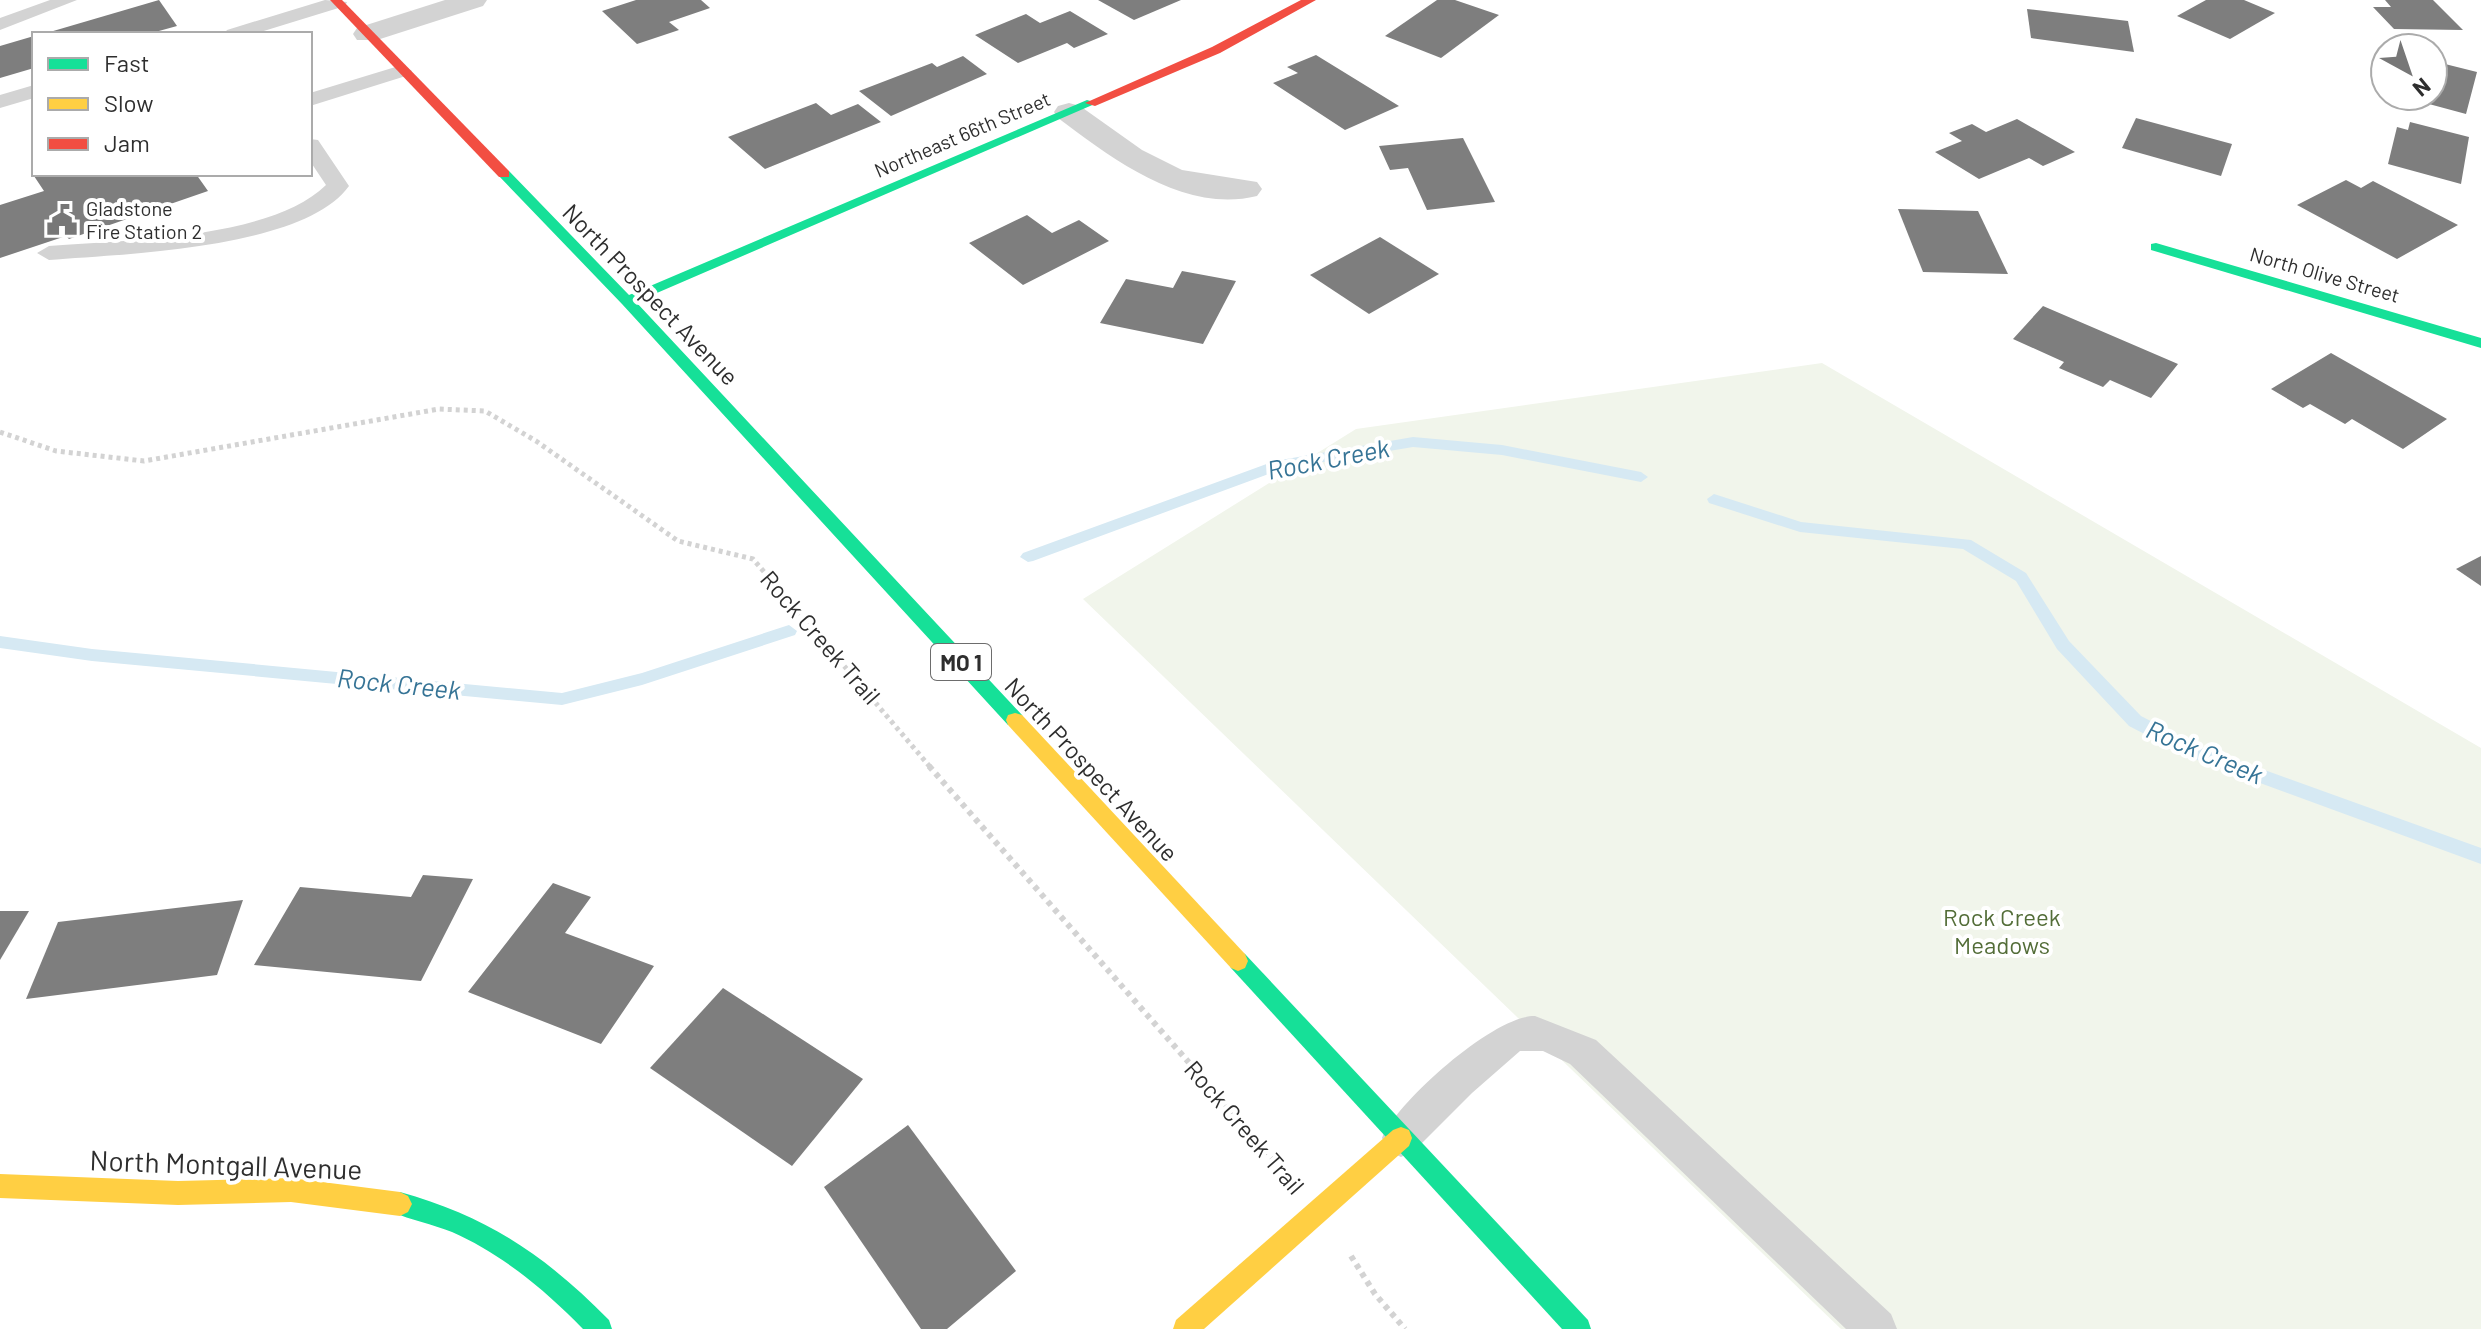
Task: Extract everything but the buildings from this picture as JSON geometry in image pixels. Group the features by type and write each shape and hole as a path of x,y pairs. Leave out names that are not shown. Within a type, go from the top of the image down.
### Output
{"main road":[{"name":"Northeast 66th Street","path":"627,301 1216,50 1310,0"},
{"name":"North Prospect Avenue","path":"337,1 627,301 1579,1329"},
{"name":"North Olive Street","path":"2156,247 2481,343"},
{"path":"1185,1329 1320,1213 1401,1138"},
{"name":"North Montgall Avenue","path":"0,1186 236,1193 288,1189 387,1197 433,1209 476,1227 553,1279 600,1329"}],"street":[{"path":"367,34 473,0"},
{"path":"1069,112 1147,168 1166,178 1214,189 1246,189"}],"lane":[{"path":"0,24 68,0"},
{"path":"240,32 337,1"},
{"path":"312,99 402,71"},
{"path":"0,102 32,92"},
{"path":"49,253 213,238 292,216 330,199 338,186 312,148"},
{"path":"1401,1138 1492,1052 1517,1034 1550,1035 1583,1052 1876,1329"}],"path":[{"name":"Rock Creek Trail","path":"0,432 56,451 144,461 439,409 485,411 536,441 678,541 753,559 1045,902 1320,1213 1375,1294 1405,1329"}],"green space":[{"name":"Rock Creek Meadows","path":"1822,363 2481,748 2481,1329 1841,1329 1083,599 1356,429"}],"waterway":[{"name":"Rock Creek","path":"1028,557 1280,464 1413,442 1502,450 1641,477"},
{"name":"Rock Creek","path":"1714,499 1800,527 1966,544 2021,577 2063,645 2135,721 2195,752 2481,856"},
{"name":"Rock Creek","path":"0,642 92,655 562,699 642,679 789,631"}],"traffic: fast":[{"path":"627,301 1091,103"},
{"path":"504,174 627,301 1015,720"},
{"path":"2156,247 2481,343"},
{"path":"1238,961 1579,1329"},
{"path":"400,1204 458,1223 510,1251 556,1286 600,1329"}],"traffic: slow":[{"path":"1015,720 1238,961"},
{"path":"1185,1329 1401,1138"},
{"path":"0,1186 178,1193 291,1190 400,1204"}],"traffic: jam":[{"path":"336,0 504,174"},
{"path":"1091,103 1216,50 1310,0"}],"place":[{"name":"Gladstone Fire Station 2","path":"62,220"}]}
